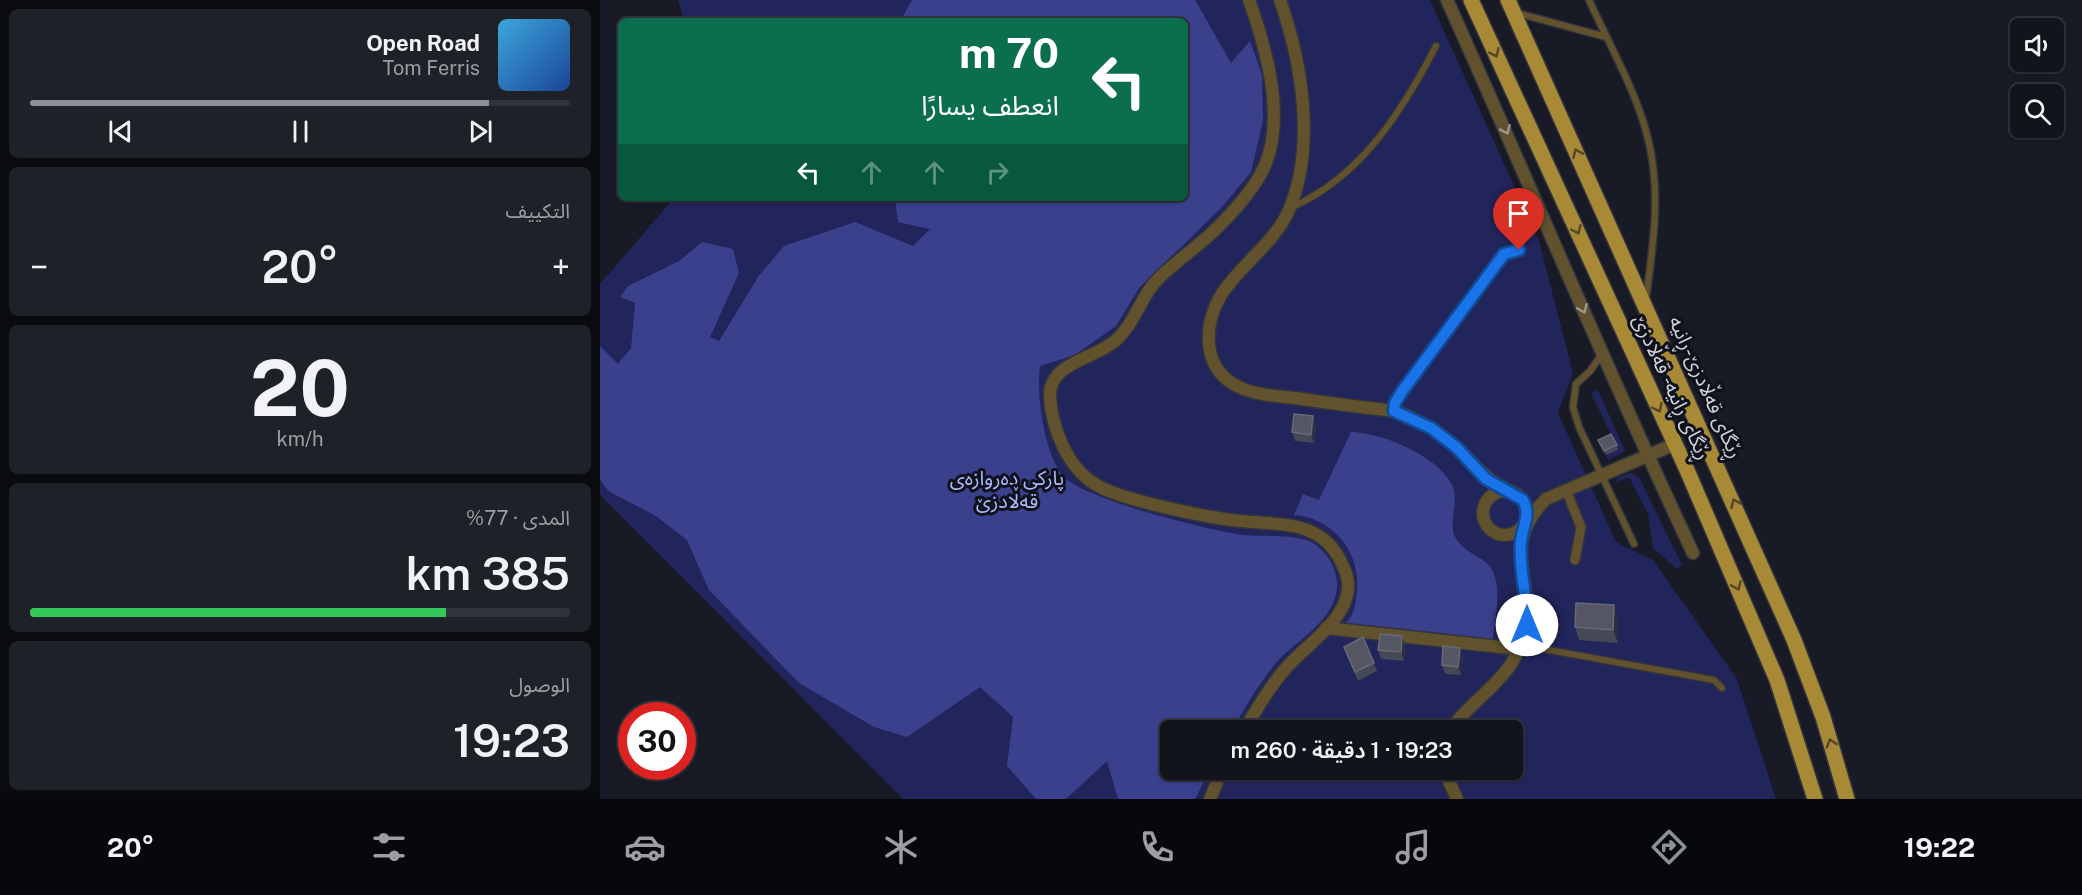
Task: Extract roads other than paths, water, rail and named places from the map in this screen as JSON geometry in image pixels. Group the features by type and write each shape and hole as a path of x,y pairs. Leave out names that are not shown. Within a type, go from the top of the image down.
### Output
{"main road":[{"name":"ڕێگای ڕانیە - قەڵادزێ","path":"1471,0 1675,444 1777,680 1815,799"},
{"name":"ڕێگای قەڵادزێ-ڕانیە","path":"1511,6 1794,640 1823,717 1847,799"}],"street":[{"path":"1249,0 1264,47 1273,111 1271,145 1262,172 1219,226 1159,277 1130,325 1114,342 1060,371 1050,382 1051,408 1056,428 1072,463 1096,486 1172,508 1240,521 1302,526 1327,541 1338,554 1348,578 1347,596 1338,614 1282,673 1251,720"},
{"path":"1280,0 1294,48 1305,147 1289,208 1266,244 1233,278 1221,296 1208,334 1213,365 1223,377 1238,387 1252,392 1394,411 1431,428 1456,447 1492,483 1515,493 1527,507 1521,552 1527,602 1527,625 1520,647 1501,680 1457,720"},
{"path":"1447,0 1545,216 1647,455 1693,553"},
{"path":"1502,536 1516,533 1546,499 1675,444"},
{"path":"1479,472 1484,495 1485,522 1495,533 1521,552"},
{"path":"1566,490 1581,527 1575,560"},
{"path":"1483,508 1491,496 1497,492 1546,499"},
{"path":"1326,628 1520,647"},
{"path":"1210,799 1218,780"},
{"path":"1448,780 1457,799"}],"lane":[{"path":"1589,0 1644,125 1654,169 1654,224 1645,305"},
{"path":"1511,6 1606,37"},
{"path":"1289,208 1316,197 1364,156 1398,112 1436,46"},
{"path":"1394,411 1395,403 1403,390 1504,254 1519,250"},
{"path":"1602,353 1590,371 1576,384 1573,407 1579,427 1634,544"},
{"path":"1520,647 1714,680 1722,688"}],"park label":[{"name":"پارکی دەروازەی قەڵادزێ","path":"1007,490"}]}
